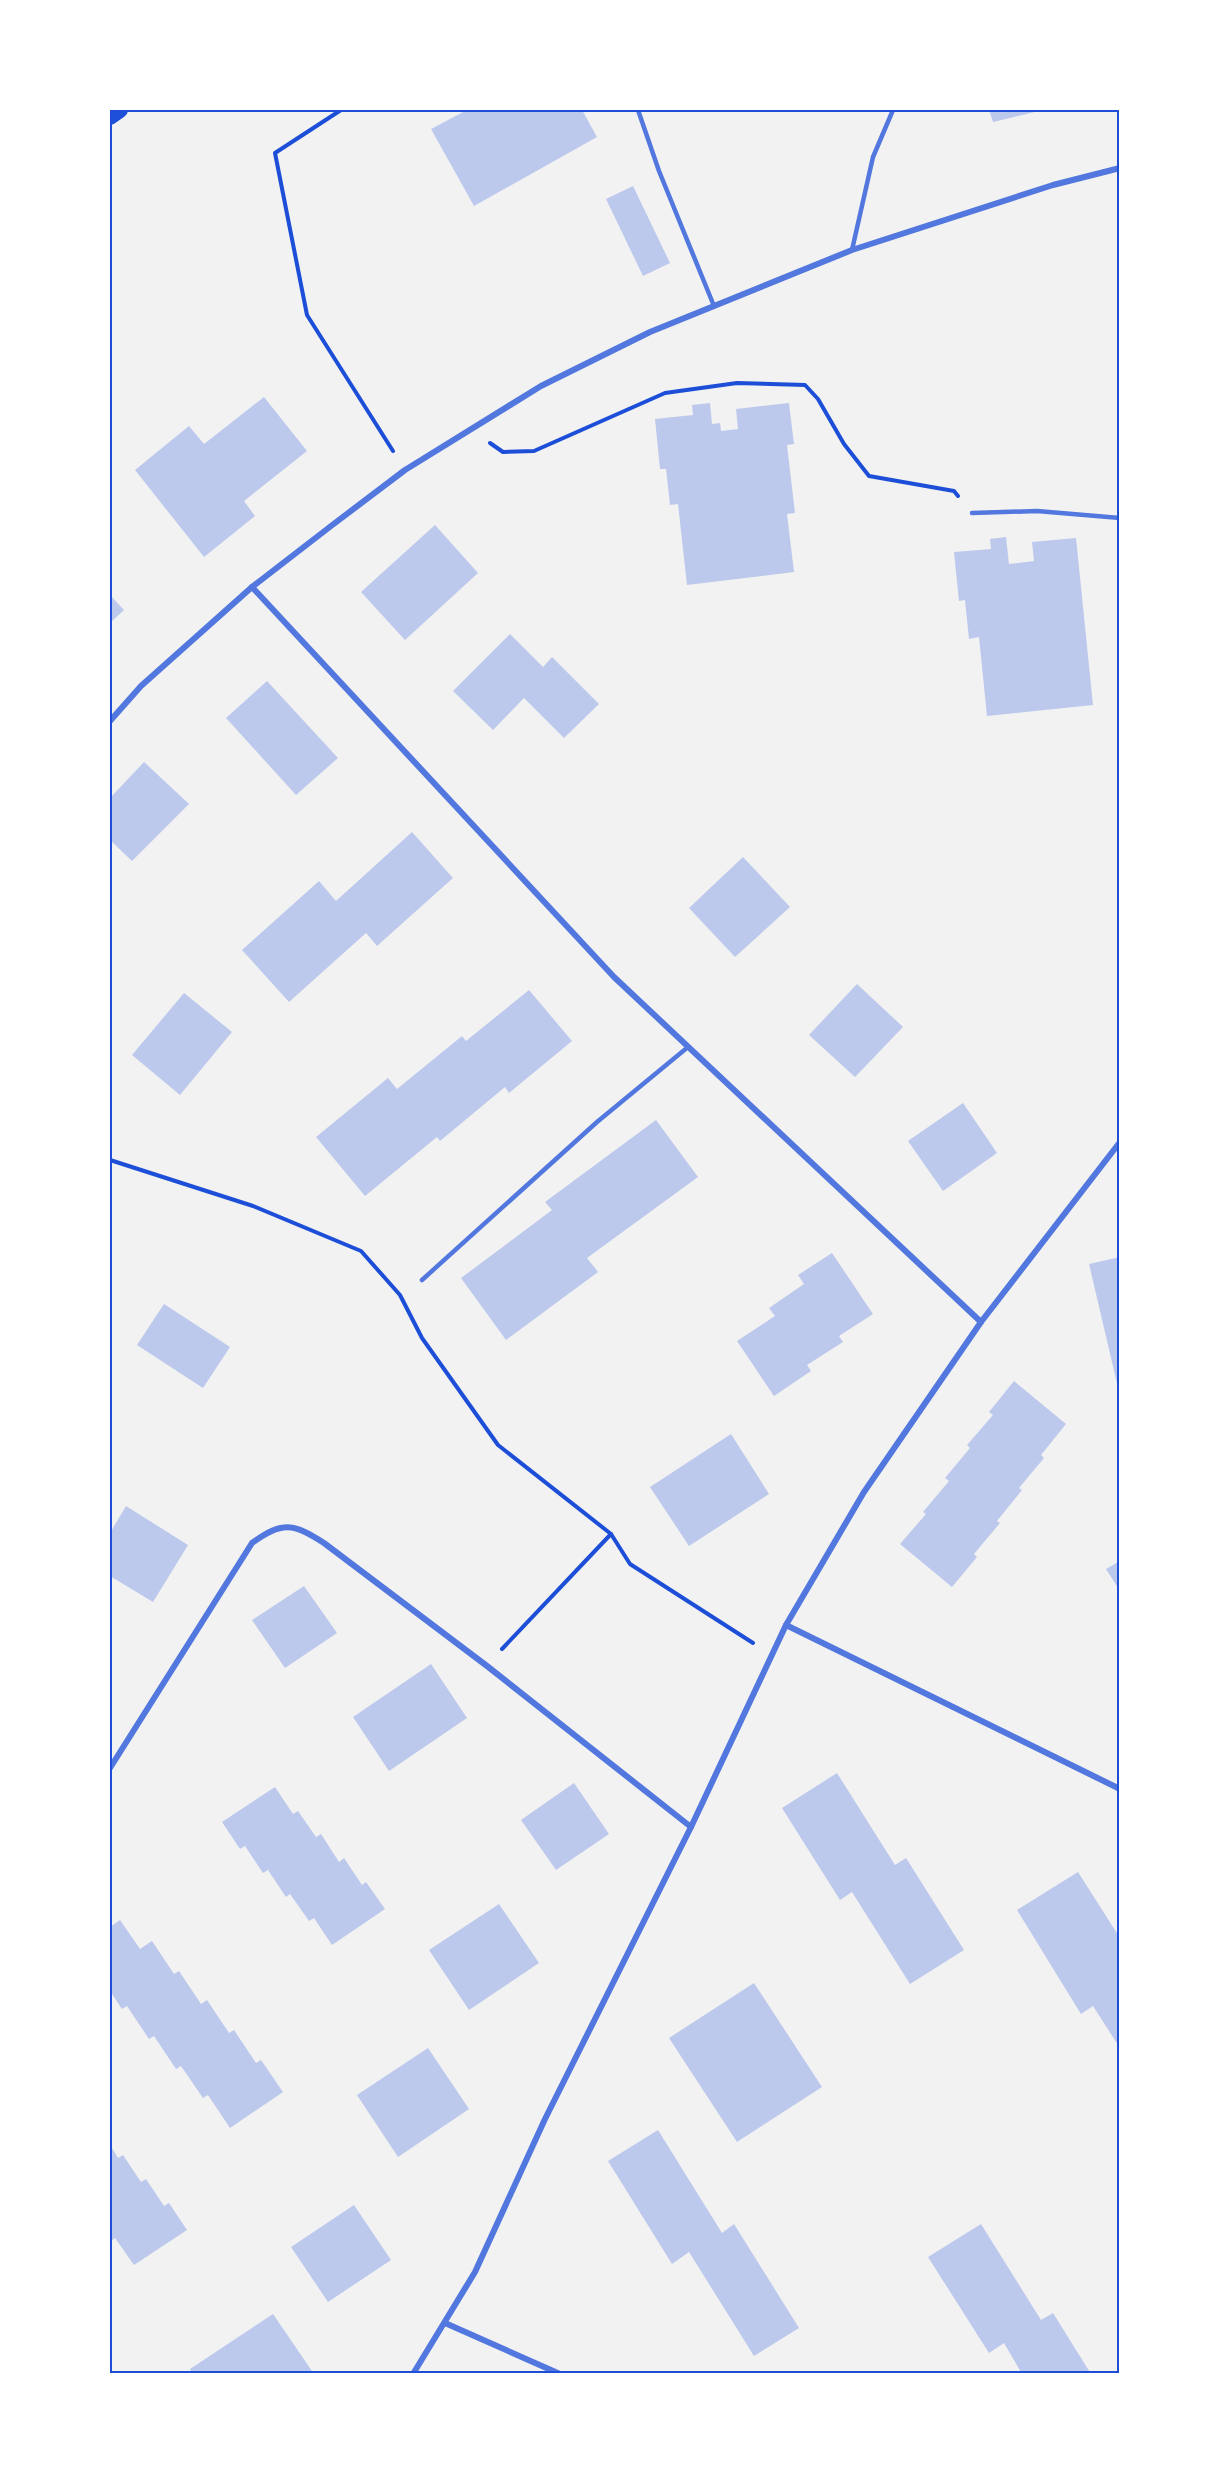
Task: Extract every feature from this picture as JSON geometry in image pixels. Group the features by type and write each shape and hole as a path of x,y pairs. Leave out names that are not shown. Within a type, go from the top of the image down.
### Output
{"highway":[{"path":"110,117 120,110"}],"street":[{"path":"110,721 141,686 252,587 405,470 541,386 593,358 650,332 852,250 1053,185 1119,168"},
{"path":"252,587 614,977 981,1322"},
{"path":"412,2373 475,2272 545,2119 691,1827 786,1625 864,1492 981,1322 1119,1142"},
{"path":"110,1768 252,1543 270,1530 288,1526 308,1532 487,1666 691,1827"},
{"path":"786,1625 1119,1789"},
{"path":"445,2323 560,2373"}],"lane":[{"path":"638,110 658,171 714,306"},
{"path":"852,250 873,157 893,110"},
{"path":"972,513 1036,511 1119,518"},
{"path":"422,1280 597,1122 688,1047"}],"path":[{"path":"340,110 274,153 308,315 405,470"},
{"path":"470,430 503,452 534,451 665,393 737,383 805,385 818,399 844,444 869,476 954,491 972,513"},
{"path":"110,1160 254,1206 361,1251 400,1295 422,1338 498,1445 611,1534 630,1564 771,1655"},
{"path":"487,1666 611,1534"}],"building":[{"path":"467,110 582,110 597,137 474,206 431,129"},
{"path":"989,110 1043,110 993,122"},
{"path":"633,186 670,263 643,276 606,199"},
{"path":"264,397 307,451 244,501 255,516 204,557 135,470 189,426 204,444"},
{"path":"710,403 712,424 720,423 721,431 738,429 736,409 789,403 794,444 787,445 795,513 787,514 794,572 687,585 678,504 670,505 666,469 660,469 655,419 693,415 692,405"},
{"path":"435,525 478,573 405,640 361,592"},
{"path":"1006,537 1009,564 1034,561 1032,542 1076,538 1093,705 987,716 979,637 969,639 965,600 959,601 954,552 991,549 990,539"},
{"path":"110,595 124,610 110,623"},
{"path":"510,634 543,667 552,657 599,704 564,738 524,698 493,730 453,691"},
{"path":"267,681 338,758 296,795 226,718"},
{"path":"144,762 189,804 132,861 110,840 110,798"},
{"path":"412,832 453,878 377,946 366,933 289,1002 242,950 319,881 336,901"},
{"path":"743,857 790,907 735,957 689,908"},
{"path":"857,984 903,1027 855,1077 809,1035"},
{"path":"529,990 572,1041 509,1093 505,1087 440,1141 437,1137 365,1196 316,1137 388,1078 397,1089 462,1036 466,1041"},
{"path":"184,993 232,1032 180,1095 132,1055"},
{"path":"963,1103 997,1153 943,1191 908,1141"},
{"path":"656,1120 698,1177 587,1258 598,1272 506,1340 461,1278 552,1210 545,1202"},
{"path":"832,1253 873,1314 839,1336 843,1342 807,1365 811,1371 774,1396 737,1341 775,1316 769,1308 804,1284 798,1275"},
{"path":"1120,1257 1120,1392 1119,1392 1089,1264"},
{"path":"164,1304 230,1347 203,1388 137,1345"},
{"path":"1014,1381 1066,1424 1041,1455 1044,1458 1019,1488 1022,1490 997,1521 1000,1523 974,1554 977,1557 952,1587 900,1544 926,1514 923,1512 949,1481 945,1478 970,1448 967,1445 993,1415 989,1412"},
{"path":"731,1434 769,1494 689,1546 650,1487"},
{"path":"126,1506 188,1545 153,1602 110,1576 110,1533"},
{"path":"1120,1561 1120,1591 1106,1569"},
{"path":"304,1586 337,1633 285,1668 252,1620"},
{"path":"431,1664 467,1718 389,1771 353,1717"},
{"path":"837,1773 895,1865 906,1858 964,1950 910,1984 852,1892 840,1900 782,1808"},
{"path":"574,1783 609,1834 556,1870 521,1820"},
{"path":"275,1787 293,1814 298,1811 316,1837 321,1834 339,1862 344,1858 362,1885 366,1882 385,1909 332,1945 314,1918 309,1921 290,1894 286,1897 268,1870 263,1873 245,1846 240,1849 222,1822"},
{"path":"1078,1872 1120,1938 1120,2048 1093,2006 1081,2014 1017,1910"},
{"path":"499,1904 539,1963 469,2010 429,1950"},
{"path":"120,1920 140,1949 152,1941 174,1974 179,1971 201,2004 207,2000 229,2033 234,2030 256,2063 261,2060 283,2092 230,2128 208,2095 203,2098 181,2066 176,2069 154,2036 149,2039 127,2006 122,2009 110,1991 110,1927"},
{"path":"754,1983 822,2087 737,2142 669,2038"},
{"path":"428,2048 469,2109 398,2157 357,2095"},
{"path":"658,2130 722,2233 734,2224 799,2328 754,2356 689,2252 672,2264 608,2161"},
{"path":"110,2145 118,2158 123,2155 141,2182 146,2179 164,2206 169,2203 187,2230 134,2265 115,2238 111,2241 110,2239"},
{"path":"354,2205 391,2260 328,2302 291,2247"},
{"path":"981,2224 1041,2320 1053,2313 1091,2374 1022,2374 1004,2343 989,2353 928,2257"},
{"path":"273,2314 314,2374 192,2374 190,2369"}]}
